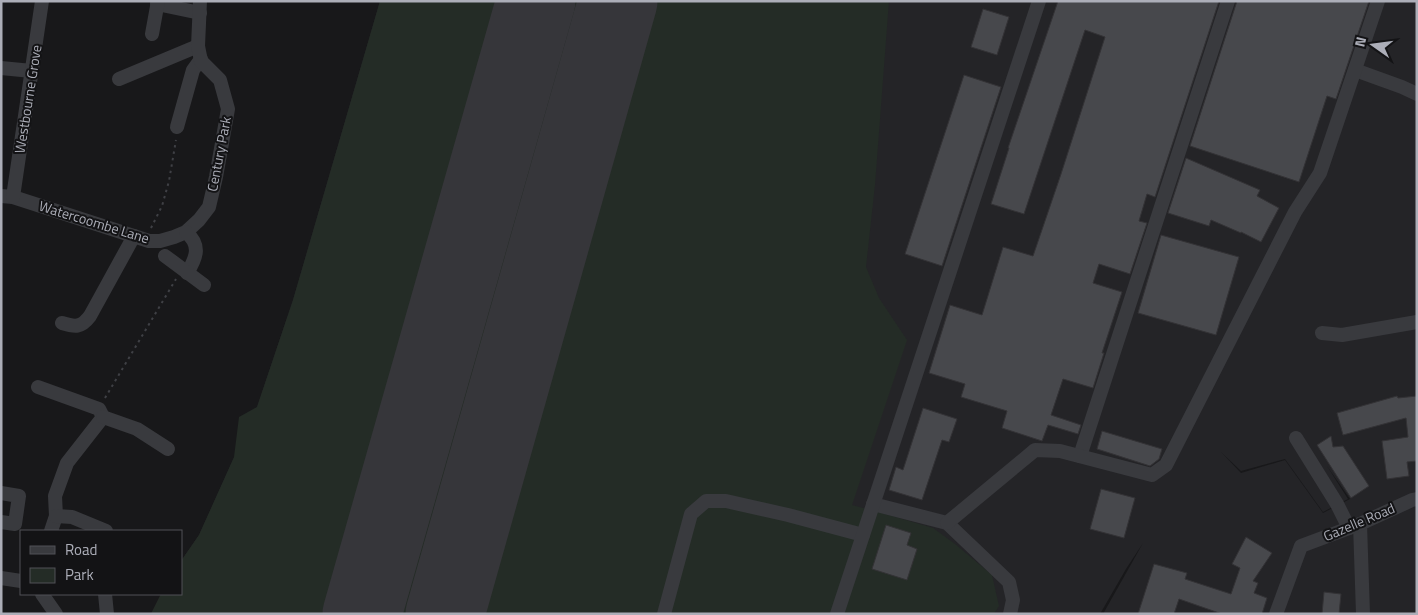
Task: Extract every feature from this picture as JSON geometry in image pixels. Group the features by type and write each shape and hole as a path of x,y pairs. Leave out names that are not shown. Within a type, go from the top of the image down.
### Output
{"street":[{"name":"Westbourne Grove","path":"7,196 32,71 42,1"},
{"path":"837,614 1039,1"},
{"path":"1080,456 1228,1"},
{"path":"947,524 1035,450 1060,451 1152,475 1166,465 1295,212 1320,173 1378,1"},
{"path":"152,34 158,3 200,7 199,52 178,127"},
{"path":"119,80 199,52"},
{"name":"Century Park","path":"186,232 209,207 228,109 220,80 201,61 199,52"},
{"path":"1,68 32,71"},
{"path":"1355,70 1417,94"},
{"name":"Watercoombe Lane","path":"7,196 140,238 160,241 174,238 186,232"},
{"path":"185,271 195,260 196,247 193,238 186,232"},
{"path":"62,323 80,326 85,322 140,238"},
{"path":"165,256 204,285"},
{"path":"1322,333 1342,335 1417,322"},
{"path":"38,387 137,428 168,449"},
{"path":"51,530 56,516 55,496 67,463 101,413"},
{"path":"1296,438 1354,526 1361,573 1363,614"},
{"path":"1,493 19,496 15,524 1,522"},
{"name":"Gazelle Road","path":"1276,614 1301,546 1417,499"},
{"path":"664,614 691,514 706,502 726,501 863,535"},
{"path":"873,504 947,524 1009,582 1014,600 1010,614"},
{"path":"56,516 72,517 104,530"},
{"path":"1,578 20,580"},
{"path":"45,595 56,614"},
{"path":"105,595 107,614"}],"path":[{"path":"140,238 162,206 169,181 178,127"},
{"path":"101,413 185,271"}],"shaded area":[{"path":"380,1 1417,1 1417,614 1103,614 1143,543 1100,614 151,614 160,595 182,595 182,560 199,535 257,407 293,300","holes":["1221,452 1241,471 1285,459 1323,512 1348,499 1327,466 1350,499 1323,513 1285,460 1241,473"]}],"green space":[{"path":"380,1 889,1 875,185 866,267 879,298 907,340 852,505 933,528 992,575 999,606 994,614 151,614 160,595 182,595 182,560 199,535 234,457 239,417 257,407 293,300"}],"building":[{"path":"1058,1 1219,1 1155,197 1147,194 1139,221 1147,223 1130,274 1099,264 1093,283 1122,292 1102,353 1104,353 1093,388 1063,379 1051,415 1081,425 1078,434 1048,425 1042,441 1002,428 1007,411 961,397 965,384 929,373 950,305 982,315 1003,247 1033,256 1105,37 1085,30 1024,214 991,204"},
{"path":"1237,1 1369,1 1336,99 1327,96 1299,182 1190,146"},
{"path":"983,9 1009,17 997,55 971,47"},
{"path":"964,75 1001,87 942,266 905,254"},
{"path":"1186,158 1260,190 1257,196 1279,208 1261,242 1211,220 1209,226 1168,213"},
{"path":"1161,235 1239,257 1216,335 1138,313"},
{"path":"1397,396 1398,398 1417,396 1417,461 1407,462 1409,476 1387,479 1382,441 1408,437 1406,418 1343,435 1337,413"},
{"path":"923,408 957,419 949,442 942,440 922,500 889,490 896,467 903,470"},
{"path":"1102,431 1162,449 1159,459 1150,466 1097,449"},
{"path":"1331,436 1333,447 1343,446 1369,486 1351,498 1317,445"},
{"path":"1101,489 1135,498 1124,538 1090,529"},
{"path":"886,525 911,533 907,545 917,549 907,580 872,569"},
{"path":"1246,537 1272,553 1253,581 1258,583 1254,593 1267,598 1262,614 1222,614 1179,599 1174,614 1138,614 1154,564 1187,573 1185,579 1231,594 1240,568 1232,564"},
{"path":"1324,592 1341,594 1339,614 1322,614"}],"runway":[{"path":"362,614 536,1"},
{"path":"445,614 618,1"}]}
